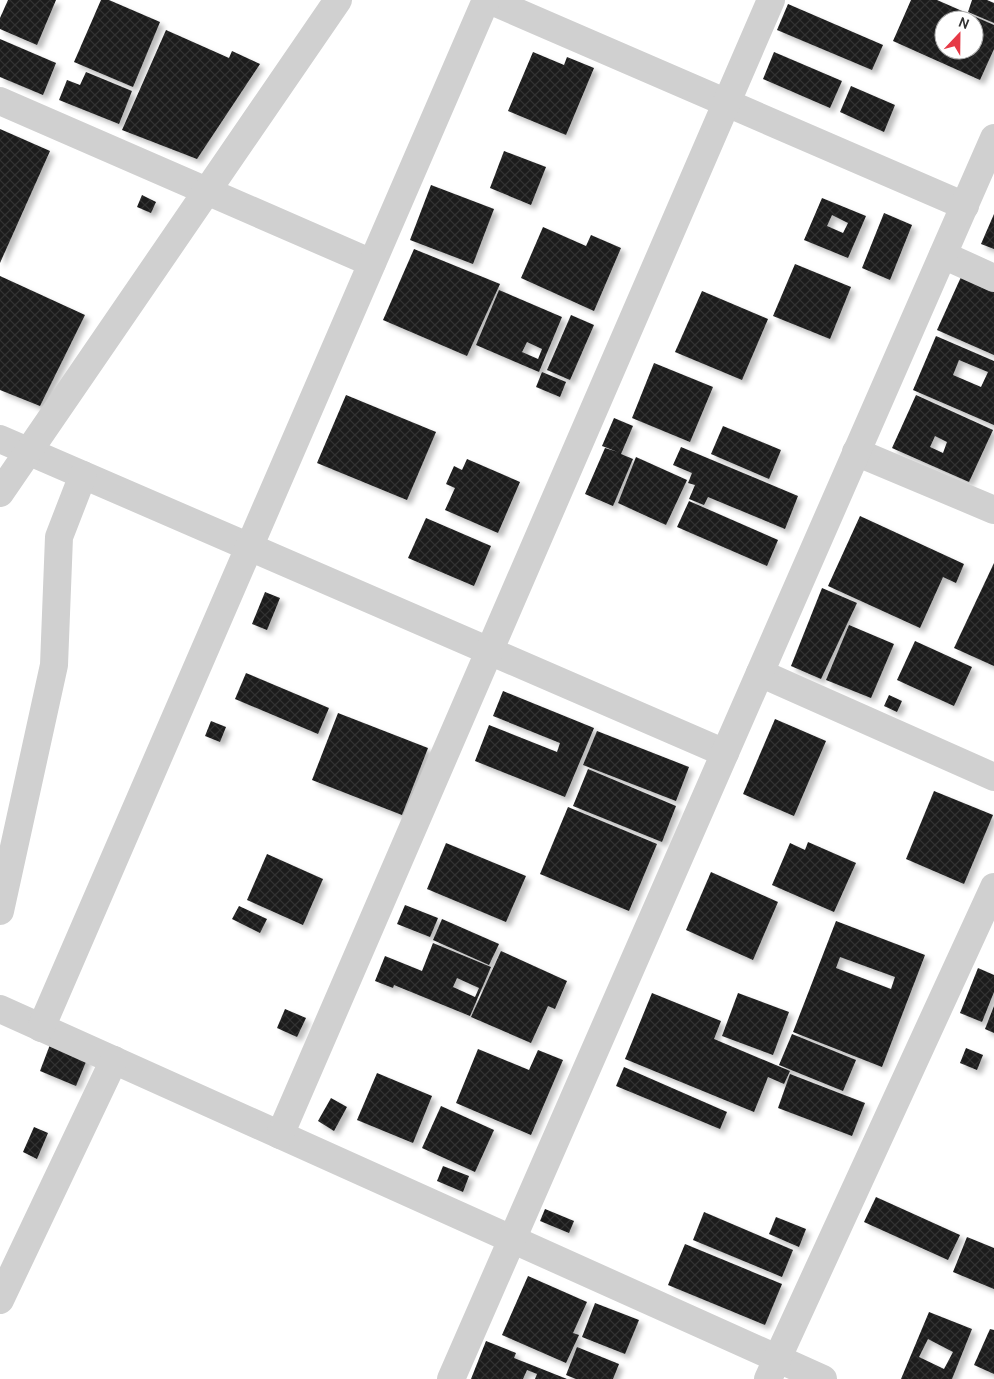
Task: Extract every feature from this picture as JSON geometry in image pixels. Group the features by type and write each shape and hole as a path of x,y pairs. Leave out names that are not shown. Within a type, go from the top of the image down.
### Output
{"street":[{"path":"0,493 338,0"},
{"path":"41,1028 372,263 488,0 964,206"},
{"path":"280,1135 772,0"},
{"path":"0,101 372,263"},
{"path":"451,1379 994,138"},
{"path":"943,254 994,278"},
{"path":"0,439 725,752"},
{"path":"856,452 994,510"},
{"path":"0,911 54,666 59,537 83,475"},
{"path":"760,673 994,777"},
{"path":"772,1369 994,886"},
{"path":"0,1009 512,1239 772,1369 823,1379"},
{"path":"0,1300 114,1060"}],"building":[{"path":"8,0 56,0 37,45 0,29 0,18"},
{"path":"101,0 109,0 160,22 133,87 74,62"},
{"path":"911,0 937,0 960,10 934,10 934,59 893,41"},
{"path":"972,0 987,0 994,3 994,23 984,19 984,10 969,10"},
{"path":"788,4 883,45 872,70 777,30"},
{"path":"984,21 994,25 994,49 980,80 935,60 984,60"},
{"path":"166,30 229,58 232,51 260,64 197,159 122,130"},
{"path":"0,39 56,63 43,95 0,77"},
{"path":"533,52 564,65 567,57 594,68 566,135 508,111"},
{"path":"774,52 842,81 830,108 763,79"},
{"path":"86,72 132,91 119,124 59,100 67,80 80,85"},
{"path":"851,86 895,105 884,132 840,112"},
{"path":"0,129 50,151 0,263"},
{"path":"504,151 546,167 531,205 490,188"},
{"path":"431,185 494,209 473,264 410,240"},
{"path":"142,195 156,202 151,213 137,207"},
{"path":"822,198 866,216 848,258 804,240","holes":["832,215 848,223 843,233 827,226"]},
{"path":"884,213 912,225 890,280 862,268"},
{"path":"994,214 994,249 981,244"},
{"path":"543,227 586,246 591,235 621,248 594,311 521,278"},
{"path":"414,249 500,284 467,356 383,320"},
{"path":"795,264 851,287 830,339 773,316"},
{"path":"0,276 85,315 40,406 0,390"},
{"path":"961,277 994,291 994,355 937,330"},
{"path":"499,290 562,317 539,372 476,345","holes":["527,342 542,349 538,359 522,352"]},
{"path":"702,291 768,319 742,380 675,352"},
{"path":"571,315 594,325 570,380 547,370"},
{"path":"936,336 994,361 994,425 913,390","holes":["959,360 988,372 981,387 953,375"]},
{"path":"654,363 713,387 690,442 632,418"},
{"path":"542,372 566,382 560,397 536,387"},
{"path":"346,395 436,432 407,500 317,463"},
{"path":"916,395 993,430 969,482 892,448","holes":["935,436 947,442 943,453 930,447"]},
{"path":"614,418 633,426 621,454 633,459 613,506 585,494 605,448 618,452 602,446"},
{"path":"723,426 781,450 769,479 711,454"},
{"path":"681,447 798,496 785,529 708,497 704,505 689,499 695,485 688,483 692,473 673,465"},
{"path":"636,457 687,480 666,525 618,503"},
{"path":"467,459 520,482 498,533 445,510 455,488 446,484 454,466 462,470"},
{"path":"689,501 778,540 767,566 677,527"},
{"path":"860,516 964,564 956,583 943,577 920,628 828,586"},
{"path":"426,518 491,546 474,586 408,558"},
{"path":"994,563 994,666 954,648"},
{"path":"822,588 857,603 821,679 791,666"},
{"path":"265,592 280,598 267,630 252,624"},
{"path":"849,625 894,644 871,698 826,680"},
{"path":"915,641 972,667 954,706 897,680"},
{"path":"246,673 329,708 318,734 235,699"},
{"path":"503,691 594,728 565,797 475,761 489,725 557,752 560,743 493,716"},
{"path":"889,695 902,701 897,712 884,706"},
{"path":"338,713 428,748 402,815 312,780"},
{"path":"775,719 826,741 794,816 743,794"},
{"path":"211,721 226,727 220,742 205,736"},
{"path":"597,731 689,767 676,801 583,765"},
{"path":"588,769 676,806 662,842 573,806"},
{"path":"934,791 993,815 964,884 906,859"},
{"path":"568,807 657,844 629,911 540,874"},
{"path":"808,842 856,863 834,912 772,885 790,843 805,850"},
{"path":"446,843 526,876 506,922 427,889"},
{"path":"267,854 323,879 303,925 247,900"},
{"path":"711,872 778,902 753,960 686,930"},
{"path":"405,905 438,918 430,937 397,924"},
{"path":"239,906 267,919 260,933 232,919"},
{"path":"442,919 499,944 489,965 433,940"},
{"path":"836,921 925,955 882,1067 793,1032","holes":["840,957 895,977 891,989 836,968"]},
{"path":"433,943 491,967 470,1016 394,985 393,988 375,981 385,956 422,971","holes":["457,978 479,988 475,997 453,987"]},
{"path":"501,951 567,981 555,1009 548,1006 531,1043 471,1017"},
{"path":"978,968 994,975 994,992 982,1022 960,1013"},
{"path":"652,993 721,1021 714,1039 790,1071 784,1084 768,1077 754,1112 625,1059"},
{"path":"738,993 789,1012 773,1055 722,1036"},
{"path":"994,1006 994,1033 985,1029"},
{"path":"285,1009 306,1018 297,1037 277,1028"},
{"path":"792,1034 856,1060 843,1091 779,1065"},
{"path":"51,1042 88,1057 76,1086 40,1071"},
{"path":"966,1048 983,1055 977,1070 960,1063"},
{"path":"478,1049 529,1070 538,1050 563,1060 531,1135 456,1103"},
{"path":"624,1067 727,1112 720,1129 616,1086"},
{"path":"377,1073 432,1096 413,1143 357,1120"},
{"path":"790,1074 865,1103 852,1136 778,1108"},
{"path":"331,1098 347,1107 334,1131 318,1121"},
{"path":"441,1106 494,1130 475,1172 422,1148"},
{"path":"34,1127 48,1133 37,1159 23,1152"},
{"path":"443,1166 469,1176 463,1192 437,1181"},
{"path":"876,1197 960,1235 948,1260 864,1222"},
{"path":"545,1209 574,1221 569,1233 540,1221"},
{"path":"704,1212 793,1250 782,1277 693,1240"},
{"path":"776,1217 806,1229 799,1247 769,1234"},
{"path":"967,1237 994,1248 994,1289 953,1272"},
{"path":"685,1244 782,1284 765,1325 668,1285"},
{"path":"528,1276 587,1302 573,1333 579,1335 566,1363 502,1335"},
{"path":"595,1303 639,1320 625,1354 582,1337"},
{"path":"929,1312 972,1329 952,1379 901,1379","holes":["928,1339 953,1352 944,1369 919,1357"]},
{"path":"990,1329 994,1330 994,1374 974,1365"},
{"path":"486,1341 516,1353 514,1358 567,1379 535,1379 537,1374 527,1370 523,1379 471,1379"},
{"path":"577,1347 619,1364 613,1379 576,1379 566,1375"}]}
